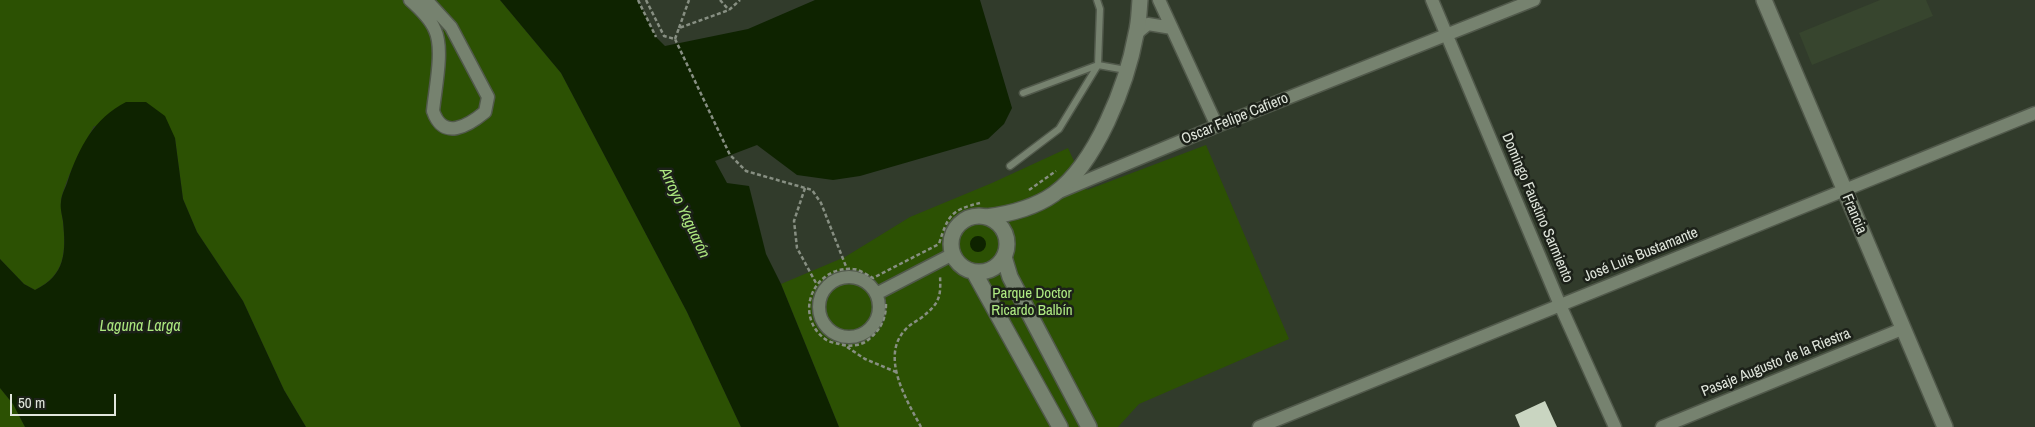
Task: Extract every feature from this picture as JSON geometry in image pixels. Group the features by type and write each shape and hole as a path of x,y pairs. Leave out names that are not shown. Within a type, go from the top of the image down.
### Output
{"main road":[{"path":"1054,194 1083,165 1105,127 1121,88 1136,34 1140,0"},
{"name":"Francia","path":"1764,0 1945,427"},
{"name":"Oscar Felipe Cafiero","path":"985,209 1011,214 1054,194"},
{"name":"Oscar Felipe Cafiero","path":"1005,250 1007,238 1017,218 1026,208"},
{"path":"1005,250 992,269 974,272 961,266 953,254 951,246 952,237 961,222 985,209 999,224 1006,237 1005,250 1010,277 1089,427"},
{"path":"974,272 1060,427"}],"street":[{"path":"410,0 420,8 435,29 439,45 433,111 436,120 444,127 462,128 486,112 488,97 451,27 429,4 420,0"},
{"path":"1159,0 1217,126"},
{"name":"Domingo Faustino Sarmiento","path":"1432,0 1560,305 1615,427"},
{"name":"Oscar Felipe Cafiero","path":"1054,194 1217,126 1534,0"},
{"path":"1136,34 1148,24 1172,28"},
{"name":"José Luis Bustamante","path":"1259,427 2035,112"},
{"path":"881,296 863,280 844,276 835,280 822,293 818,302 818,312 828,329 847,337 857,336 874,324 881,296 953,254"},
{"name":"Pasaje Augusto de la Riestra","path":"1662,427 1902,329"}],"lane":[{"path":"1010,166 1059,129 1098,65 1100,9 1097,0"},
{"path":"1023,93 1098,65 1126,70"}],"path":[{"path":"638,0 656,37"},
{"path":"646,0 664,36 675,39"},
{"path":"689,0 675,39 730,155 746,171 812,190 821,203 847,269"},
{"path":"720,0 729,10"},
{"path":"679,28 729,10 740,0"},
{"path":"1027,192 1058,170"},
{"path":"805,188 794,221 797,248 816,284"},
{"path":"896,372 866,359 846,346 826,340 812,324 808,303 816,284 835,270 854,269 873,278 939,244 945,223 960,208 985,209"},
{"path":"921,427 903,391 896,372 895,361 898,343 908,327 934,307 941,296 940,268"},
{"path":"846,346 864,343 879,331 886,314 881,296"}],"shaded area":[{"path":"1880,0 1926,0 1933,16 1812,65 1799,33"}],"green space":[{"path":"0,0 500,0 561,73 687,312 741,427 306,427 284,390 243,301 197,232 183,199 175,138 94,126 71,171 61,199 64,244 58,270 45,284 35,290 24,284 0,259"},
{"name":"Parque Doctor Ricardo Balbín","path":"1206,145 1289,339 1139,404 1118,427 839,427 781,284 845,257 910,217 992,183 1068,148 1087,190"},
{"path":"0,388 13,404 25,427 0,427"}],"water":[{"name":"Arroyo Yaguarón","path":"500,0 638,0 656,37 665,46 748,29 815,0 980,0 1012,108 1004,124 988,139 860,176 833,180 797,175 757,145 715,161 727,183 749,186 766,254 781,284 839,427 741,427 687,312 561,73"},
{"name":"Laguna Larga","path":"126,102 146,102 165,116 175,138 183,199 197,232 243,301 284,390 306,427 25,427 13,404 0,388 0,259 24,284 35,290 53,277 62,262 64,252 61,199 72,168 83,145 96,125 105,116"},
{"path":"978,236 984,238 986,244 984,250 978,252 972,250 970,244 972,238"}],"building":[{"path":"1545,401 1557,427 1520,427 1515,415"}]}
